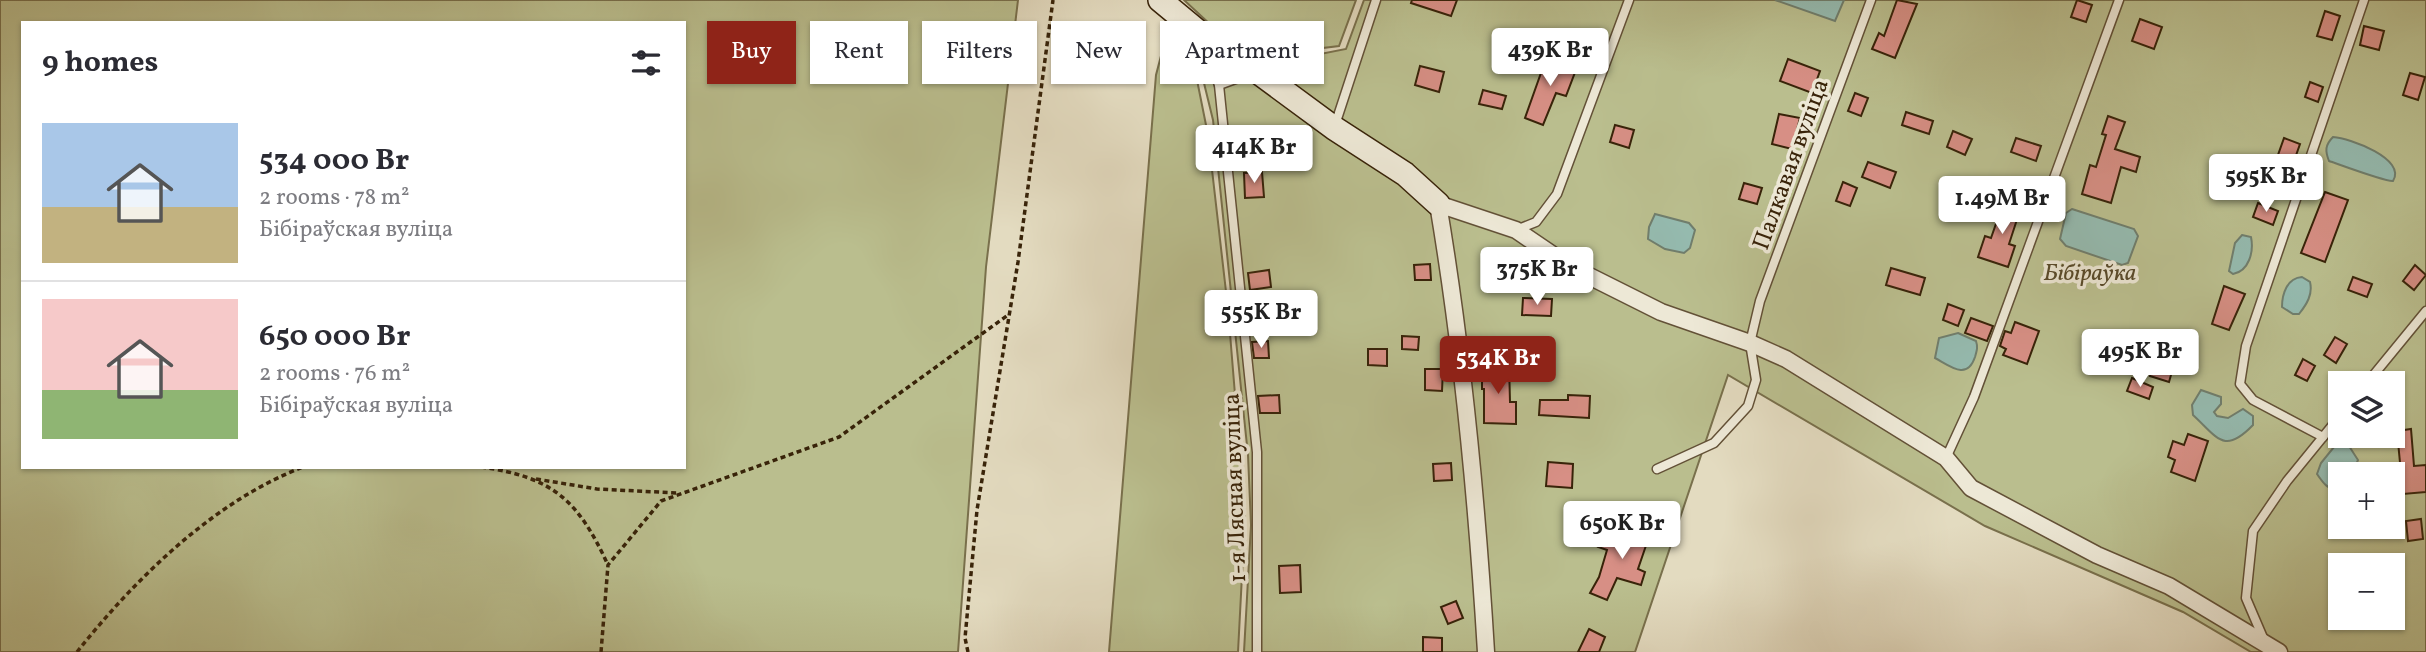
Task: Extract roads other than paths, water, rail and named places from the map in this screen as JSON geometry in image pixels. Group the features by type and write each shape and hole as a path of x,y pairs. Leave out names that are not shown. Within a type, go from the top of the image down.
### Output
{"street":[{"path":"1160,0 1185,21"},
{"path":"1274,84 1334,128 1405,174 1438,204 1516,230 1569,266 1661,312 1750,343 1786,359 1946,458 1971,488 2097,555 2169,586 2279,652"},
{"path":"1438,204 1455,317 1478,537 1486,652"}],"lane":[{"path":"1334,128 1376,0"},
{"path":"1516,230 1536,222 1557,194 1629,0"},
{"name":"Палкавая вуліца","path":"1750,343 1760,301 1871,0"},
{"path":"1946,458 1974,397 2119,0"},
{"path":"2323,436 2253,400 2240,384 2246,346 2364,0"},
{"name":"1-я Лясная вуліца","path":"1219,85 1257,452 1257,652"},
{"path":"2377,371 2426,310"},
{"path":"1657,469 1714,443 1748,406 1756,380 1750,343"},
{"path":"2265,643 2246,598 2253,531 2287,481 2328,430"}],"water":[{"path":"1775,0 1844,0 1835,21"},
{"path":"2333,137 2352,141 2385,158 2395,173 2393,181 2329,161 2326,148"},
{"path":"2072,209 2134,229 2138,236 2128,263 2122,265 2066,246 2060,239 2066,213"},
{"path":"1655,214 1689,223 1695,230 1690,248 1684,253 1665,249 1648,239 1649,227"},
{"path":"2242,235 2251,237 2251,255 2247,265 2233,274 2229,271 2235,243"},
{"path":"2302,277 2310,282 2310,295 2299,314 2293,314 2282,307 2283,297 2289,284"},
{"path":"1958,333 1976,341 1977,345 1972,364 1963,370 1952,368 1935,358 1939,338"},
{"path":"2201,390 2221,397 2221,404 2214,412 2217,416 2228,418 2243,409 2253,416 2253,425 2235,439 2228,441 2215,436 2193,415 2192,405"},
{"path":"2333,448 2350,448 2358,460 2328,462 2328,486 2317,474 2321,463"}],"park label":[{"name":"Бібіраўка","path":"2090,272"}]}
